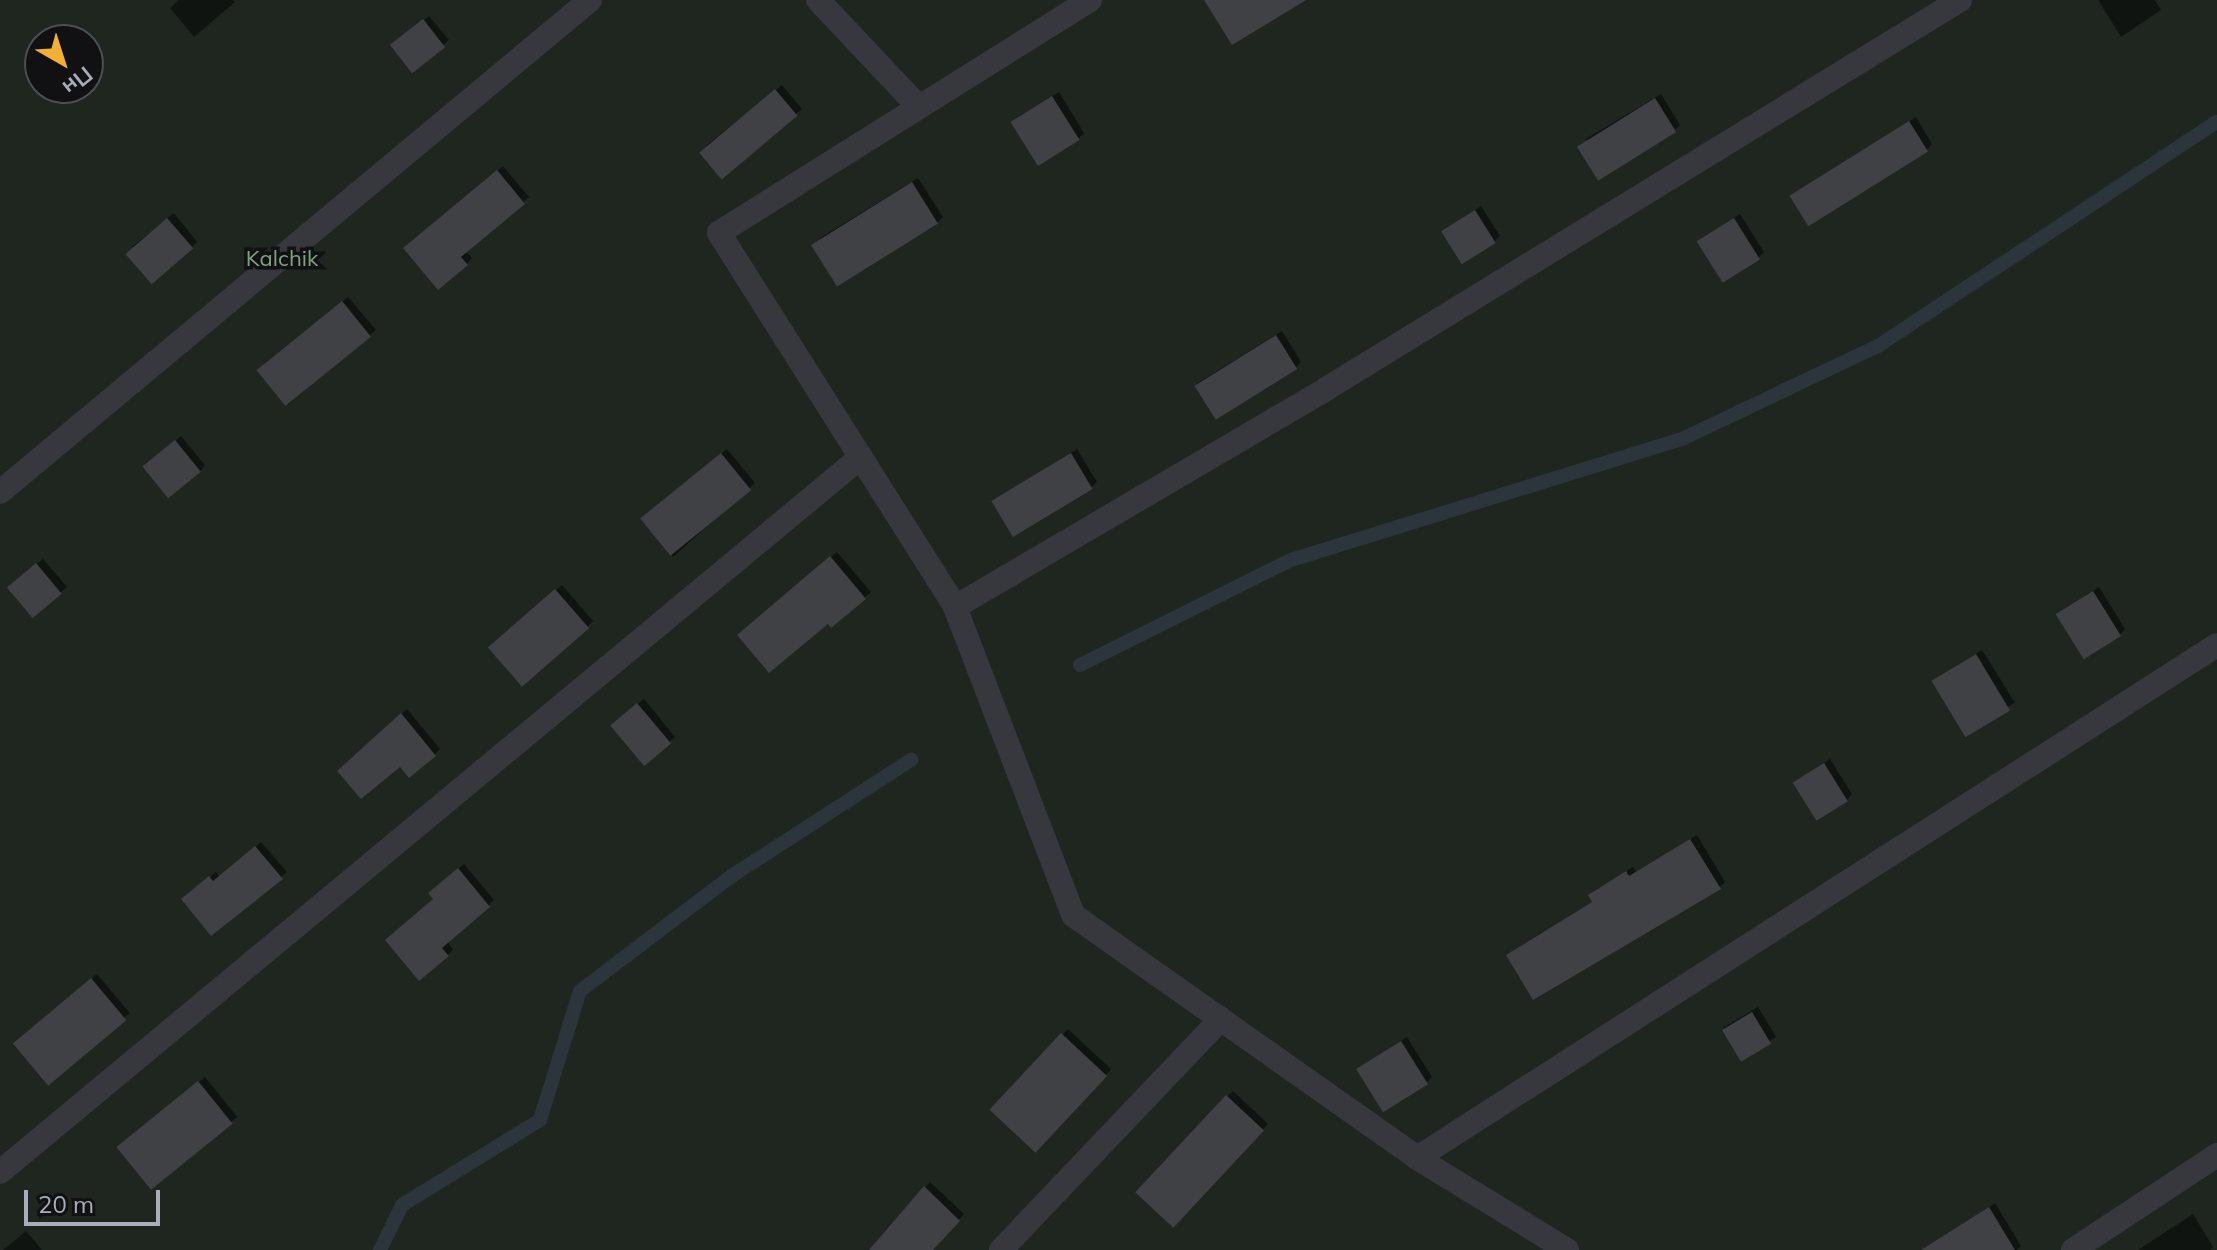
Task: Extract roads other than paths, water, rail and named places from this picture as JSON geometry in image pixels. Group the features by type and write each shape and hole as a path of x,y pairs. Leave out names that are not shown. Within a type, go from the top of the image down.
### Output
{"lane":[{"path":"0,492 590,0"},
{"path":"818,0 919,107"},
{"path":"1090,0 719,233 955,607 1073,915 1417,1158 1567,1250"},
{"path":"955,607 1340,381 1960,0"},
{"path":"0,1172 861,457"},
{"path":"1417,1158 2217,645"},
{"path":"1001,1250 1221,1019"},
{"path":"2073,1250 2217,1155"}],"waterway":[{"path":"1080,665 1291,560 1684,438 1878,346 2217,122"},
{"path":"380,1250 402,1205 540,1120 580,991 730,877 911,760"}],"park label":[{"name":"Kalchik","path":"282,259"}]}
